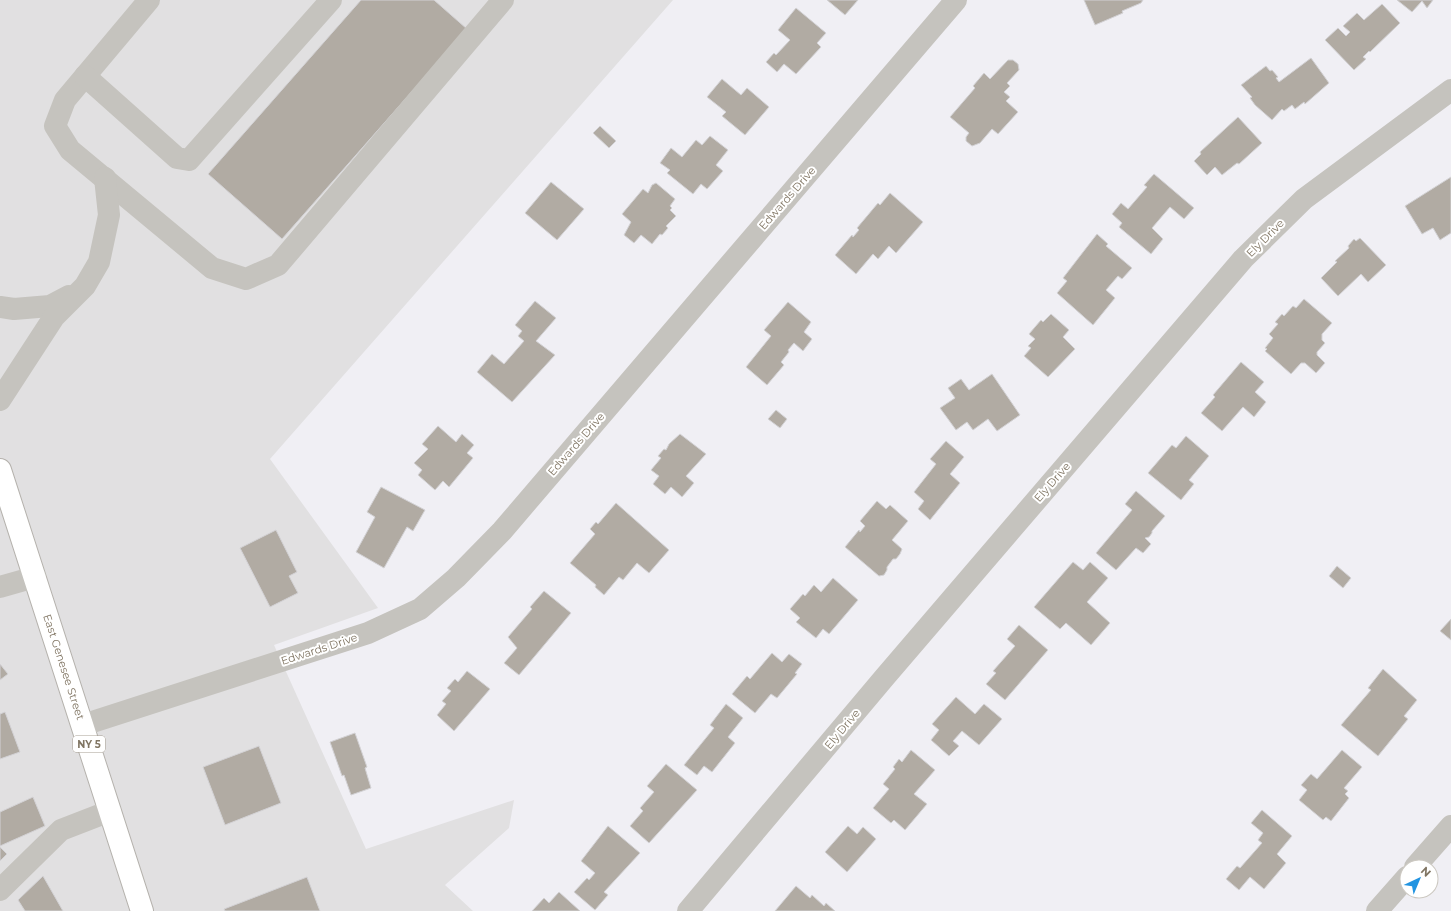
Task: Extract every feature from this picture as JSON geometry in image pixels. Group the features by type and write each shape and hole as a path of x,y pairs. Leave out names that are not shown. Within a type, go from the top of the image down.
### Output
{"highway":[{"name":"East Genesee Street","path":"0,470 142,911"}],"street":[{"path":"149,0 65,100 55,126 70,150 212,268 246,279 278,265 503,0"},
{"path":"85,76 177,158 189,160 331,0"},
{"name":"Edwards Drive","path":"83,725 368,633 420,608 456,578 502,531 956,0"},
{"name":"Ely Drive","path":"688,911 884,678 1244,259 1304,199 1451,90"},
{"path":"0,400 54,317 85,286 98,262 109,215 105,178"},
{"path":"0,307 14,309 50,306 85,286"},
{"path":"0,587 35,577"},
{"path":"0,890 61,830 110,811"},
{"path":"1422,859 1451,826"},
{"path":"1377,911 1399,886"}],"shaded area":[{"path":"0,0 673,0 270,459 378,608 274,645 366,849 514,800 509,828 445,885 473,911 0,911"}],"building":[{"path":"361,0 434,0 467,29 282,239 208,174"},
{"path":"827,0 858,0 845,15"},
{"path":"1084,0 1143,0 1141,3 1122,11 1123,13 1095,25"},
{"path":"1397,0 1433,0 1427,8 1422,1 1412,12"},
{"path":"1382,4 1400,23 1363,57 1366,59 1354,70 1325,40 1338,28 1346,36 1350,32 1343,26 1357,13 1364,20"},
{"path":"796,8 826,33 817,43 821,47 796,74 784,64 777,72 766,62 774,53 776,55 790,40 778,30"},
{"path":"1311,58 1329,83 1305,104 1304,102 1295,109 1292,105 1284,111 1282,109 1272,120 1255,105 1250,98 1252,97 1241,85 1266,66 1278,77 1276,78 1279,82"},
{"path":"1008,60 1013,60 1018,64 1019,70 1007,83 1010,86 1004,92 1010,97 1006,101 1018,112 998,134 992,129 980,143 972,146 966,141 966,137 969,133 950,117 975,88 973,86 984,73 990,79"},
{"path":"722,79 741,95 747,88 769,107 745,135 722,116 726,112 707,97"},
{"path":"1238,117 1262,143 1239,164 1237,163 1222,175 1215,167 1207,175 1194,161 1201,154 1200,152"},
{"path":"600,126 616,141 609,148 593,133"},
{"path":"710,136 728,150 716,165 723,171 707,189 701,184 693,194 667,173 670,170 660,163 671,148 682,157 696,140 702,145"},
{"path":"1154,174 1194,208 1184,219 1170,207 1152,228 1163,239 1151,254 1119,227 1122,223 1112,214 1121,203 1128,209 1147,187 1144,185"},
{"path":"1451,177 1451,233 1440,240 1433,228 1422,234 1405,206"},
{"path":"551,182 584,209 557,240 525,213"},
{"path":"656,183 675,199 670,206 672,208 670,210 676,216 666,226 668,228 662,235 660,234 652,244 641,235 634,243 624,235 631,222 622,214 643,189 648,193 652,185"},
{"path":"890,193 923,222 896,253 889,246 878,259 873,254 856,274 835,255 852,235 853,237 859,230 857,228 878,203 880,205"},
{"path":"1097,234 1108,244 1106,246 1132,268 1122,279 1118,276 1106,290 1115,298 1093,325 1057,293 1067,281 1063,278"},
{"path":"1360,238 1386,265 1368,282 1361,274 1338,296 1321,278 1337,262 1335,261 1349,248 1348,246 1354,239 1356,241"},
{"path":"1304,299 1332,323 1322,334 1322,340 1325,343 1317,352 1317,355 1325,363 1316,373 1305,363 1301,363 1291,374 1265,351 1267,349 1265,348 1273,338 1269,334 1278,324 1275,322 1282,314 1284,316 1293,306 1296,308"},
{"path":"535,301 556,318 536,341 555,355 512,402 477,372 492,354 504,364 524,341 518,336 522,331 515,325"},
{"path":"788,302 811,322 804,332 812,339 803,351 794,343 781,362 784,365 767,385 746,367 771,336 764,330"},
{"path":"1051,314 1069,330 1063,337 1075,349 1048,377 1024,356 1031,348 1028,346 1035,339 1029,334 1041,320 1043,322"},
{"path":"1241,362 1264,382 1255,392 1266,402 1254,417 1243,407 1222,431 1201,413 1215,397 1213,395"},
{"path":"992,374 1020,415 997,431 988,419 973,430 967,422 956,430 940,408 955,398 948,388 961,379 969,390"},
{"path":"776,410 787,419 780,428 768,419"},
{"path":"438,426 456,442 462,434 474,445 467,453 473,458 449,487 443,481 435,490 418,475 422,470 414,463 428,449 422,444"},
{"path":"680,434 706,454 686,476 694,483 682,497 671,487 665,494 653,484 659,476 651,470 661,458 658,456 664,449 666,450 669,444"},
{"path":"1186,436 1209,456 1189,480 1194,484 1181,500 1148,473 1172,445 1176,448"},
{"path":"946,441 964,457 950,474 960,483 930,520 918,509 924,501 914,492 936,464 930,459"},
{"path":"381,487 425,510 413,531 407,527 384,568 356,552 375,517 367,512"},
{"path":"1136,491 1165,516 1152,531 1149,537 1145,538 1151,544 1143,553 1136,548 1116,570 1096,553 1132,510 1125,504"},
{"path":"877,501 886,509 890,505 908,521 892,540 902,549 900,554 896,559 893,559 887,567 884,575 879,576 845,547 859,530 860,532 865,526 860,521"},
{"path":"616,503 669,550 649,573 637,563 623,580 619,577 604,595 595,587 596,585 570,563 595,534 590,529 596,522 598,524"},
{"path":"276,530 297,572 289,576 298,593 270,607 240,548"},
{"path":"1073,562 1083,570 1090,562 1108,578 1087,602 1110,623 1091,645 1066,623 1060,629 1034,607"},
{"path":"1337,566 1351,578 1343,588 1329,576"},
{"path":"833,578 858,600 829,634 823,629 816,638 796,622 800,618 790,609 803,594 805,596 814,585 821,592"},
{"path":"544,591 571,613 519,675 504,663 517,648 508,637 532,609 530,607"},
{"path":"1451,619 1451,640 1440,631"},
{"path":"1019,625 1048,650 1005,700 986,684 996,673 993,671 1015,646 1007,639"},
{"path":"772,653 782,662 789,654 802,664 795,673 797,674 777,698 771,694 755,713 732,694 747,676 750,679"},
{"path":"0,664 8,674 0,680"},
{"path":"1383,669 1417,700 1404,716 1408,719 1378,756 1341,725 1371,690 1368,688"},
{"path":"467,671 490,689 454,731 437,715 446,704 442,701 451,691 447,688 455,679 458,682"},
{"path":"956,697 975,714 984,704 1002,719 979,745 962,731 953,741 959,746 949,756 931,740 939,730 932,724"},
{"path":"726,704 743,718 728,737 735,743 712,772 704,766 697,775 684,765 714,728 710,725"},
{"path":"5,712 20,752 0,759 0,714"},
{"path":"355,733 367,767 365,768 371,788 351,795 344,775 342,776 330,742"},
{"path":"259,746 281,803 225,825 203,767"},
{"path":"911,750 935,770 914,794 927,804 905,830 894,820 891,823 873,808 889,789 883,784 895,769 893,767 899,759 902,762"},
{"path":"1342,750 1362,767 1344,788 1348,791 1345,794 1349,798 1331,821 1326,817 1323,820 1299,800 1307,790 1301,785 1311,774 1317,779"},
{"path":"666,764 697,790 649,843 630,826 643,811 640,808 654,792 647,786"},
{"path":"33,797 45,826 0,846 0,812"},
{"path":"1262,810 1292,836 1277,854 1286,863 1264,889 1250,877 1239,890 1226,879 1237,866 1240,868 1262,843 1258,840 1263,833 1251,823"},
{"path":"608,826 640,853 604,892 608,895 595,910 574,892 587,878 589,880 595,873 581,861"},
{"path":"848,826 857,834 863,827 876,839 847,872 825,852"},
{"path":"0,847 7,854 0,861"},
{"path":"43,876 63,911 25,911 18,900"},
{"path":"307,877 320,911 225,911 224,909"},
{"path":"796,886 810,898 812,895 824,906 826,903 835,911 775,911"},
{"path":"559,892 580,911 532,911 544,898 549,903"}]}
